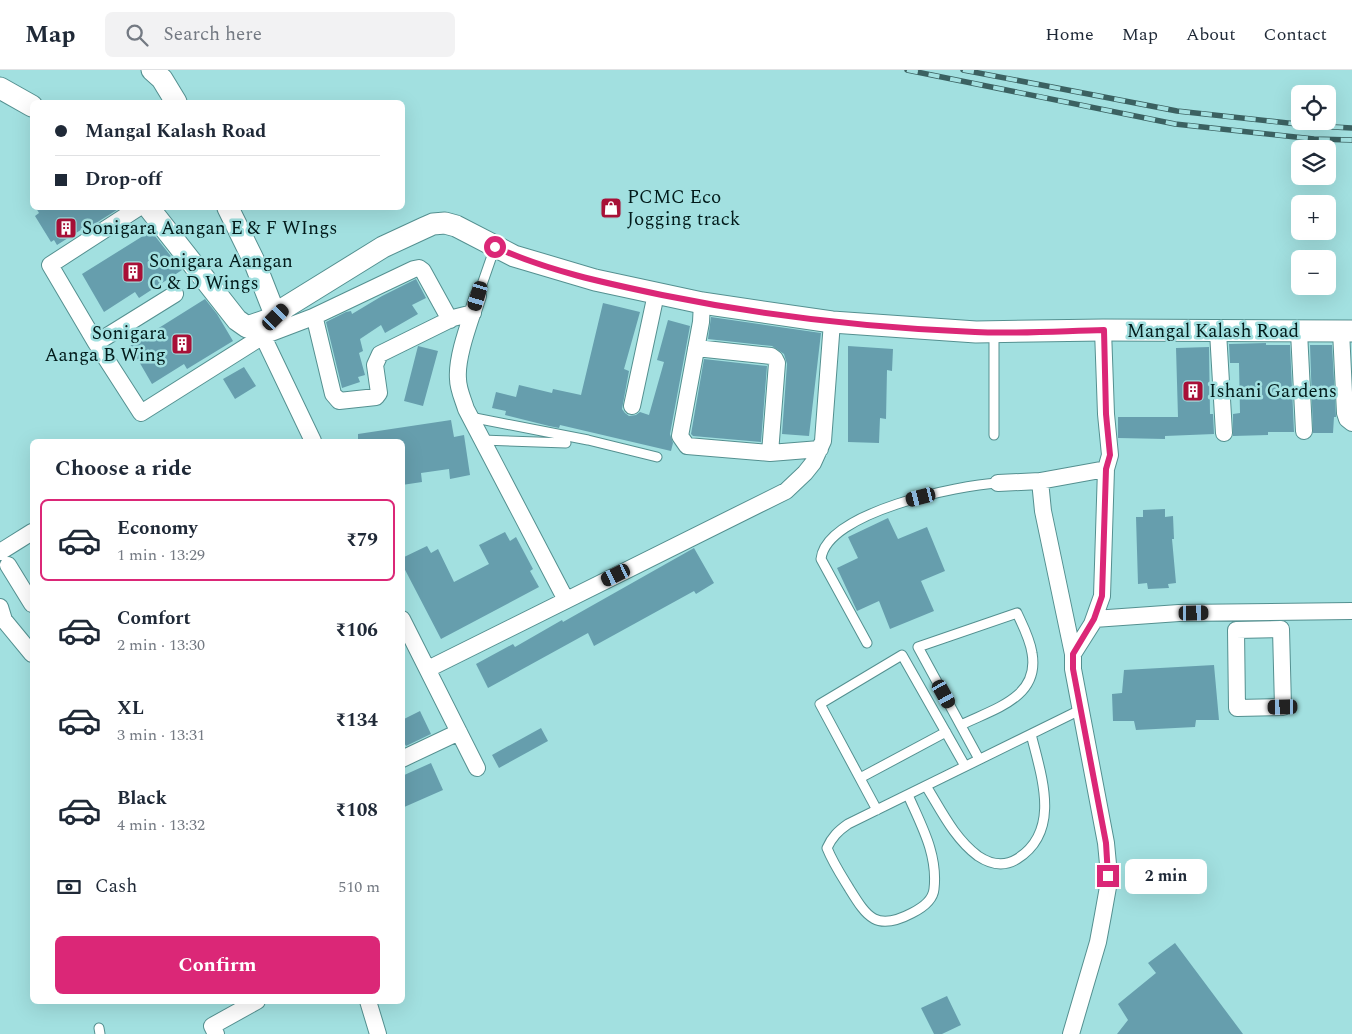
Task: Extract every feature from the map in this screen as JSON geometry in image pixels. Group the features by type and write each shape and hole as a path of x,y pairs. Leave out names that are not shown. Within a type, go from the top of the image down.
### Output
{"street":[{"path":"152,70 162,79 175,100"},
{"path":"0,88 30,105"},
{"path":"135,210 50,265 96,343 141,413 265,326"},
{"path":"151,210 237,320 247,327 265,326 313,317 414,268 419,268 423,271 450,320"},
{"path":"229,210 254,260 265,326 312,439"},
{"name":"Mangal Kalash Road","path":"265,326 286,307 383,248 433,224 444,223 456,226 514,256 570,274 702,303 832,322 976,332 1104,330 1218,332 1346,331"},
{"path":"96,343 175,294"},
{"path":"632,406 656,294"},
{"path":"478,296 460,359 458,373 460,392 470,417 566,600"},
{"path":"702,303 680,436 682,440 688,446 770,453 820,448"},
{"path":"313,317 333,394 339,401 376,398 379,393 375,365 380,354 450,320 473,313"},
{"path":"428,669 786,491 805,474 823,441 832,322"},
{"path":"1073,654 1094,619 1102,596 1106,469 1110,455 1106,414 1104,330"},
{"path":"1346,331 1345,413 1347,419 1352,423"},
{"path":"1218,332 1224,432"},
{"path":"1299,332 1304,431"},
{"path":"696,348 771,356 775,359 777,363 770,453"},
{"path":"998,483 1040,481 1106,469"},
{"path":"1040,481 1042,511 1073,654 1074,682 1106,843 1108,887 1098,942 1071,1034"},
{"path":"30,534 4,559 30,601"},
{"path":"0,607 4,620 30,652"},
{"path":"1094,619 1240,612 1352,611"},
{"path":"1240,612 1240,630"},
{"path":"405,625 477,768"},
{"path":"1281,629 1283,707 1238,708 1236,630 1240,630 1281,629"},
{"path":"405,758 459,732"},
{"path":"216,1034 212,1026 252,1004"},
{"path":"369,1004 378,1034"}],"lane":[{"path":"478,296 495,247"},
{"path":"994,332 994,435"},
{"path":"470,417 588,440 657,456"},
{"path":"482,440 566,442"},
{"path":"867,642 821,559 822,551 828,543 839,533 887,507 958,487 998,483"},
{"path":"961,725 1014,699 1025,690 1031,680 1032,653 1029,640 1017,613 918,647 979,759"},
{"path":"877,810 820,704 902,655 965,766"},
{"path":"908,795 929,842 934,874 934,890 928,902 913,912 885,921 874,919 864,910 833,864 827,848 830,840 838,831 877,810 979,759 1080,710"},
{"path":"860,778 946,732"},
{"path":"926,786 958,836 967,846 979,856 996,865 1012,862 1027,853 1038,838 1044,817 1045,788 1031,734"}],"building":[{"name":"Sonigara Aangan E & F WIngs","path":"37,210 117,210 57,245 54,240 51,242 35,216 39,213"},
{"name":"Sonigara Aangan C & D Wings","path":"151,231 182,270 139,298 135,292 104,312 82,274"},
{"path":"416,279 426,298 412,305 418,314 385,333 381,325 360,339 363,351 359,353 365,375 358,377 360,382 342,388 326,322 346,312 351,311 352,314"},
{"name":"Sonigara Aanga B Wing","path":"205,299 217,314 233,341 187,369 184,364 152,384 130,346"},
{"path":"603,303 640,312 624,369 629,371 622,409 629,416 640,412 649,415 664,362 657,360 668,320 690,326 670,434 673,443 671,451 560,425 559,428 549,426 505,415 506,411 492,408 496,392 516,397 519,385 552,393 553,389 581,395"},
{"path":"711,317 821,333 809,436 782,434 787,364 784,354 772,346 708,339"},
{"path":"1266,343 1266,345 1290,345 1294,432 1268,432 1268,435 1233,436 1233,414 1240,413 1239,363 1230,363 1229,344"},
{"path":"1310,345 1332,345 1336,417 1334,417 1333,433 1313,433"},
{"path":"418,346 438,351 423,406 404,401"},
{"path":"848,346 893,349 892,371 887,370 886,419 880,418 879,443 848,442"},
{"name":"Ishani Gardens","path":"1209,347 1210,414 1213,414 1214,434 1165,436 1165,439 1118,438 1118,417 1178,417 1176,348"},
{"path":"704,359 767,366 761,442 693,436 691,434"},
{"path":"244,367 256,386 235,399 223,379"},
{"path":"451,420 454,437 464,435 470,475 450,479 449,469 421,473 422,482 405,485 405,439 358,439 358,434"},
{"path":"1165,509 1165,517 1173,516 1174,539 1172,539 1176,583 1168,584 1169,588 1148,589 1147,583 1138,584 1136,517 1143,517 1143,510"},
{"path":"888,518 898,539 927,527 945,571 921,581 934,611 890,629 879,601 857,611 837,568 858,558 848,537"},
{"path":"505,532 510,541 516,537 533,569 530,571 539,587 441,639 405,570 405,557 427,546 431,553 438,549 454,582 489,564 479,545"},
{"path":"694,548 714,583 696,594 694,591 594,646 588,633 488,688 476,664 513,644 515,647 562,620 563,622"},
{"path":"1214,665 1219,720 1196,720 1195,727 1136,730 1134,721 1113,721 1112,694 1122,693 1124,670"},
{"path":"420,711 431,734 406,746 405,718"},
{"path":"541,728 548,741 499,768 492,755"},
{"path":"431,763 443,790 405,807 405,775"},
{"path":"1175,943 1243,1034 1117,1034 1128,1020 1118,1004 1156,973 1148,963"},
{"path":"947,996 961,1025 942,1034 934,1034 921,1008"}],"railway":[{"path":"907,70 1175,124 1314,139 1352,140"},
{"path":"963,70 1177,111 1315,126 1352,128"}],"place":[{"name":"PCMC Eco Jogging track","path":"611,208"},
{"name":"Sonigara Aangan E & F WIngs","path":"66,228"},
{"name":"Sonigara Aangan C & D Wings","path":"133,272"},
{"name":"Sonigara Aanga B Wing","path":"182,344"},
{"name":"Ishani Gardens","path":"1193,391"}],"route":[{"path":"495,247 514,256 570,274 621,287 702,303 808,319 976,332 1104,330 1106,414 1110,455 1106,469 1102,596 1097,613 1073,654 1073,669 1106,843 1108,876"}]}
